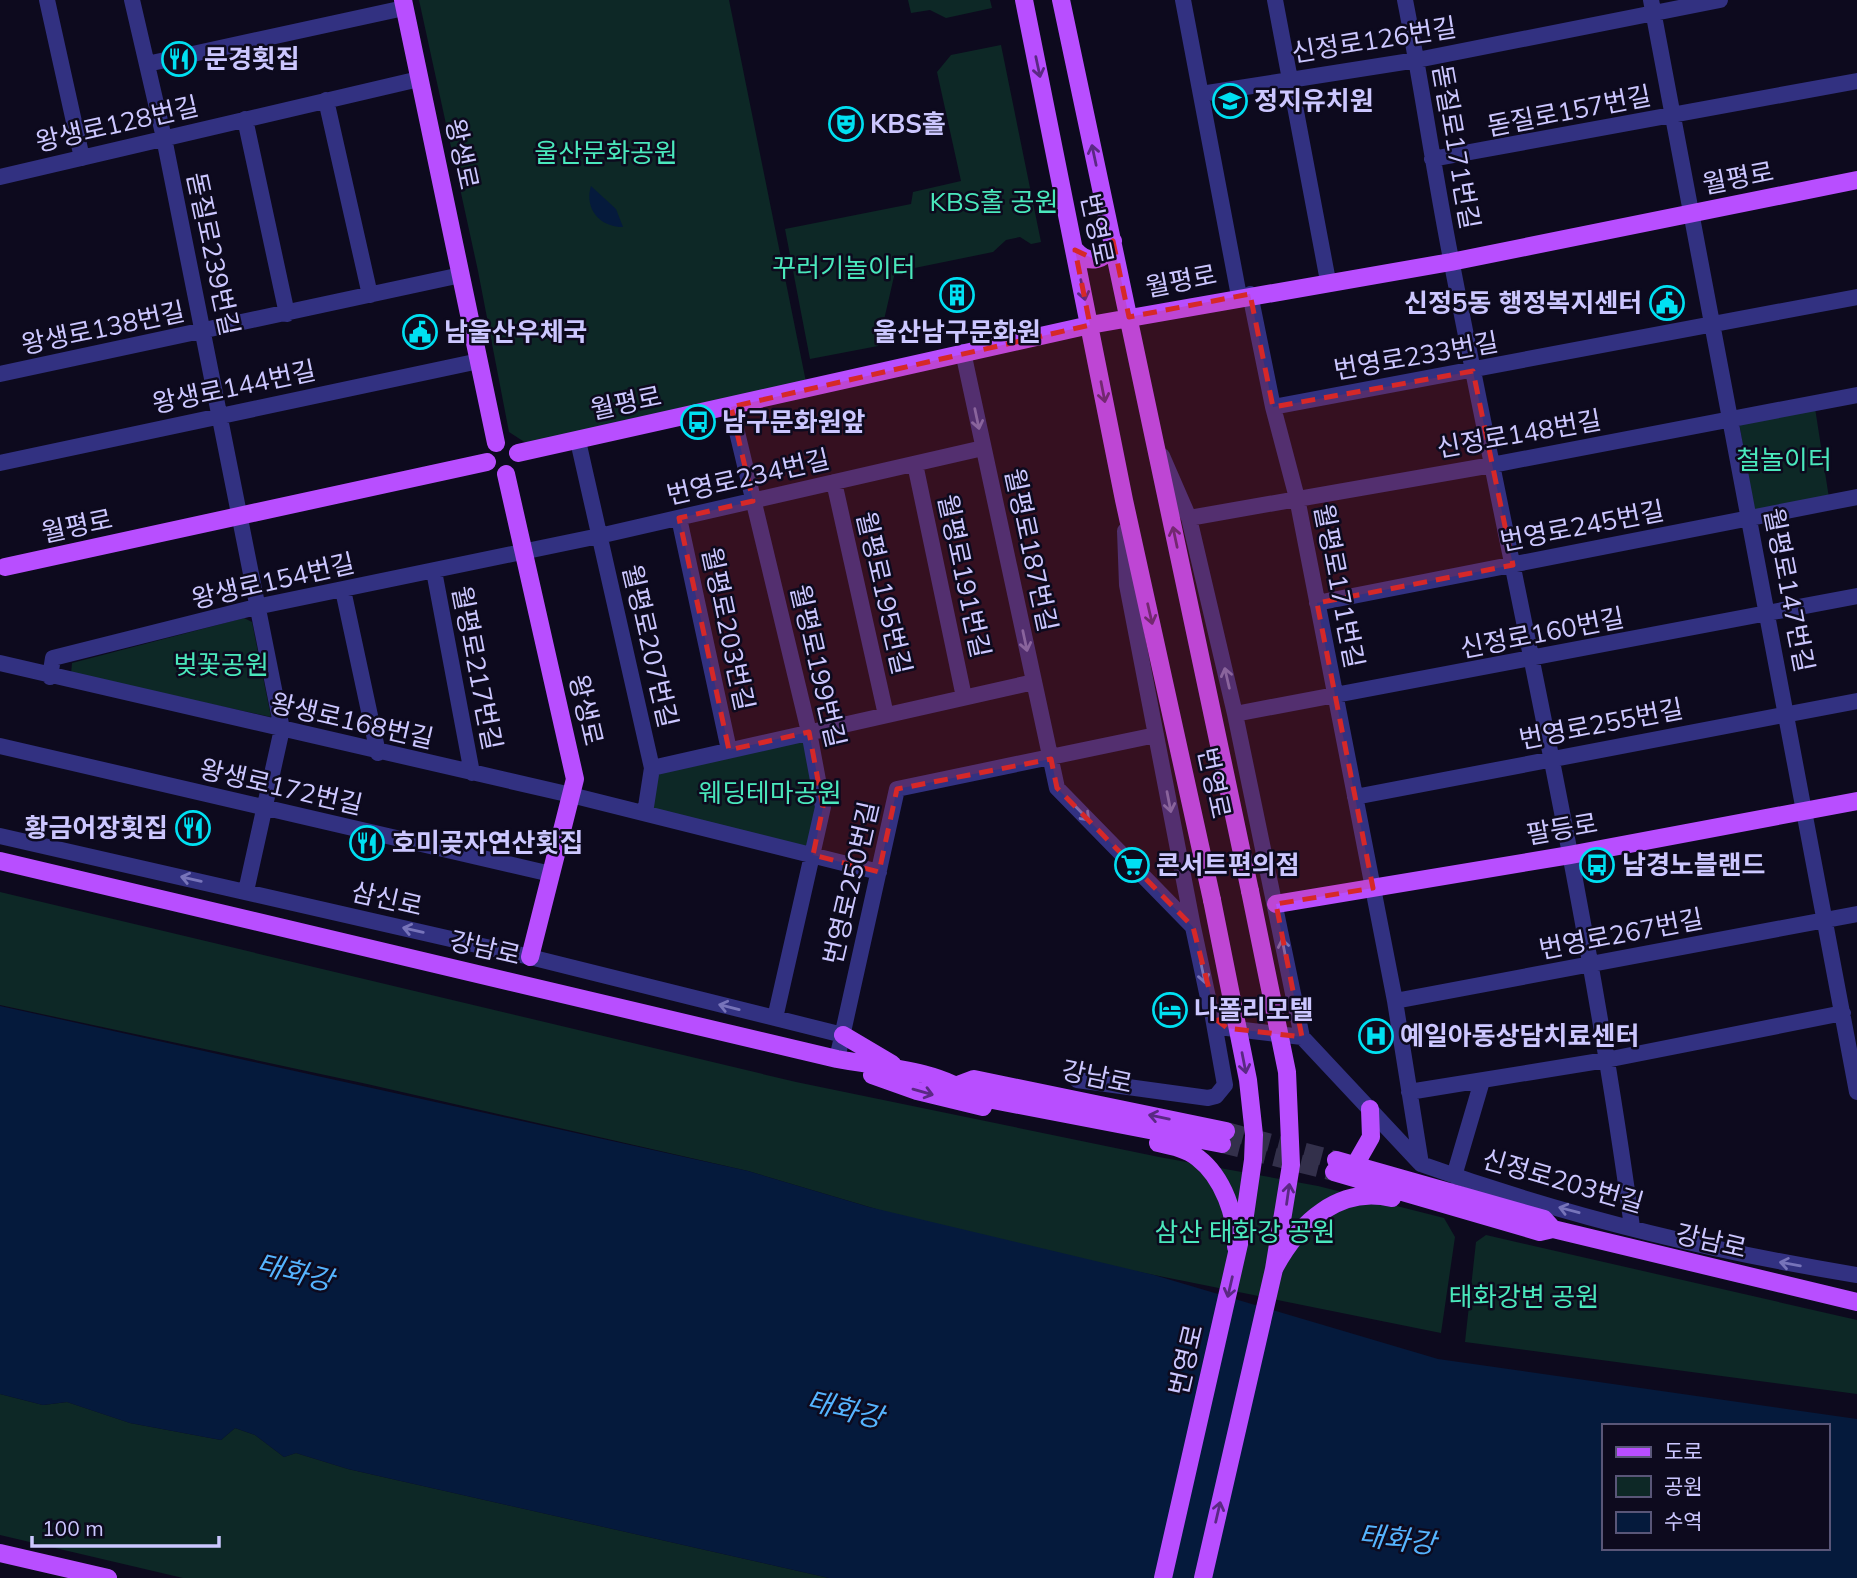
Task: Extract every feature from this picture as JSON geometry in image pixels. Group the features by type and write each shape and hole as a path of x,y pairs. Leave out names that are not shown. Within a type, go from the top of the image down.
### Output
{"main road":[{"name":"번영로","path":"1024,0 1124,500 1212,900 1248,1080 1254,1135 1251,1181 1236,1258 1163,1578"},
{"name":"번영로","path":"1061,0 1250,891 1287,1072 1291,1113 1291,1165 1274,1269 1203,1578"},
{"name":"왕생로","path":"404,4 496,443"},
{"name":"월평로","path":"518,453 1129,317 1245,295 1451,262 1857,180"},
{"path":"1075,250 1088,260 1096,260 1110,250 1113,241"},
{"path":"496,443 508,443 518,453 517,464 506,474 493,471 487,462 488,450 496,443"},
{"name":"월평로","path":"2,568 242,518 487,462"},
{"name":"왕생로","path":"506,474 575,779 530,957"},
{"name":"팔등로","path":"1276,904 1570,855 1857,801"},
{"name":"강남로","path":"0,861 837,1059 958,1085 974,1079 1224,1137"},
{"path":"843,1035 887,1062 921,1075"},
{"path":"837,1059 916,1091 964,1104 1179,1147 1198,1158 1221,1187 1235,1225 1236,1258"},
{"path":"1355,1165 1371,1137 1370,1109"},
{"name":"강남로","path":"1553,1229 1544,1219 1448,1182 1355,1165 1335,1166 1460,1209 1540,1232 1553,1229 1857,1302"},
{"path":"1274,1269 1293,1240 1316,1216 1343,1199 1361,1195 1384,1196 1437,1211 1460,1209"},
{"path":"0,1553 108,1578"}],"street":[{"path":"47,0 82,158"},
{"name":"돋질로239번길","path":"132,0 164,138 221,415 242,518 256,607 282,729"},
{"name":"월평로171번길","path":"1182,0 1245,295 1297,498 1395,1001 1421,1164"},
{"path":"1275,0 1328,281"},
{"name":"돋질로171번길","path":"1405,0 1451,262 1570,855 1632,1227"},
{"name":"신정로126번길","path":"1201,94 1417,60 1652,6 1720,0"},
{"path":"147,64 404,4"},
{"name":"돋질로157번길","path":"1652,6 1691,214"},
{"name":"왕생로128번길","path":"0,177 419,79"},
{"path":"1673,116 1857,81"},
{"path":"326,100 370,295"},
{"name":"돋질로157번길","path":"1432,159 1673,116"},
{"path":"245,120 287,314"},
{"name":"월평로147번길","path":"1691,214 1769,614 1857,1092"},
{"name":"왕생로138번길","path":"0,374 204,333 461,275"},
{"name":"번영로233번길","path":"1273,407 1857,297"},
{"name":"월평로187번길","path":"963,352 1051,759"},
{"name":"왕생로144번길","path":"0,463 479,360"},
{"name":"신정로148번길","path":"1189,518 1492,465 1857,395"},
{"name":"월평로199번길","path":"731,407 810,732 824,807 775,1018"},
{"path":"1154,438 1189,518 1235,714 1302,1037 1421,1164 1448,1182 1460,1209"},
{"name":"월평로207번길","path":"578,441 652,768"},
{"name":"번영로234번길","path":"523,553 984,448"},
{"name":"월평로191번길","path":"915,464 964,697"},
{"name":"월평로195번길","path":"834,482 886,715"},
{"name":"번영로245번길","path":"1317,603 1857,497"},
{"path":"1077,1080 1208,1098 1216,1097 1225,1085 1127,585 1124,500"},
{"name":"월평로203번길","path":"679,518 729,750"},
{"name":"왕생로154번길","path":"50,677 53,658 256,607 523,553"},
{"name":"월평로217번길","path":"434,571 472,774"},
{"path":"343,590 378,753"},
{"name":"신정로160번길","path":"1235,714 1532,660 1857,596"},
{"name":"왕생로168번길","path":"0,663 378,753 571,795 879,872"},
{"path":"645,813 652,768 1034,682"},
{"name":"번영로255번길","path":"1354,797 1857,701"},
{"path":"246,891 282,729"},
{"name":"번영로250번길","path":"837,1059 897,789 1156,735"},
{"name":"왕생로172번길","path":"0,746 551,874"},
{"path":"1051,759 1057,788 1193,927"},
{"name":"삼신로","path":"0,835 530,957 843,1035"},
{"name":"번영로267번길","path":"1395,1001 1857,914"},
{"path":"1210,1007 1217,1020 1227,1028 1302,1037"},
{"path":"1409,1092 1606,1060 1843,1013"},
{"path":"1448,1182 1482,1082"},
{"name":"신정로203번길","path":"1448,1182 1762,1259 1857,1275"}],"highlighted area":[{"path":"1113,241 1129,317 1250,294 1273,407 1473,371 1513,565 1317,603 1373,888 1276,904 1302,1037 1227,1028 1217,1020 1193,927 1057,788 1051,759 897,789 879,872 813,855 823,807 809,732 729,750 679,518 753,501 731,407 1090,325 1075,250 1096,260"}],"green space":[{"name":"울산문화공원","path":"419,0 729,0 806,382 526,443 509,432 478,271"},
{"path":"908,0 990,0 992,8 946,18 930,10 911,13"},
{"path":"1001,45 1041,242 1031,244 1020,237 1006,240 993,252 895,272 878,346 810,359 785,229 911,204 913,192 961,181 937,72 951,55"},
{"name":"철놀이터","path":"1815,408 1829,498 1754,512 1739,422"},
{"name":"벚꽃공원","path":"244,618 252,622 271,717 71,674 72,663"},
{"name":"웨딩테마공원","path":"809,732 823,807 813,855 645,813 652,768"},
{"name":"삼산 태화강 공원","path":"0,892 796,1082 1159,1157 1318,1186 1444,1218 1455,1237 1441,1333 981,1240 748,1171 367,1084 0,1005"},
{"name":"태화강변 공원","path":"1486,1235 1857,1320 1857,1394 1465,1342 1476,1242"},
{"path":"0,1394 43,1405 67,1402 130,1423 221,1440 235,1428 255,1435 284,1457 296,1453 348,1469 829,1578 183,1578 0,1535"}],"water":[{"path":"591,186 616,209 623,227 607,224 596,215 590,202"},
{"name":"태화강","path":"0,1006 748,1171 869,1207 1154,1275 1438,1359 1857,1419 1857,1578 829,1578 348,1469 296,1453 284,1457 255,1435 235,1428 221,1440 130,1423 67,1402 43,1405 0,1394"}],"tunnel":[{"path":"1226,1131 1336,1160"},
{"path":"1222,1144 1334,1172"}],"place":[{"name":"문경횟집","path":"179,59"},
{"name":"정지유치원","path":"1230,101"},
{"name":"KBS홀","path":"846,124"},
{"name":"울산남구문화원","path":"957,295"},
{"name":"신정5동 행정복지센터","path":"1667,303"},
{"name":"남울산우체국","path":"420,332"},
{"name":"남구문화원앞","path":"698,422"},
{"name":"황금어장횟집","path":"193,828"},
{"name":"호미곶자연산횟집","path":"367,843"},
{"name":"콘서트편의점","path":"1132,865"},
{"name":"남경노블랜드","path":"1597,865"},
{"name":"나폴리모텔","path":"1170,1010"},
{"name":"예일아동상담치료센터","path":"1376,1036"}],"park label":[{"name":"KBS홀 공원","path":"994,202"},
{"name":"꾸러기놀이터","path":"844,268"}]}
